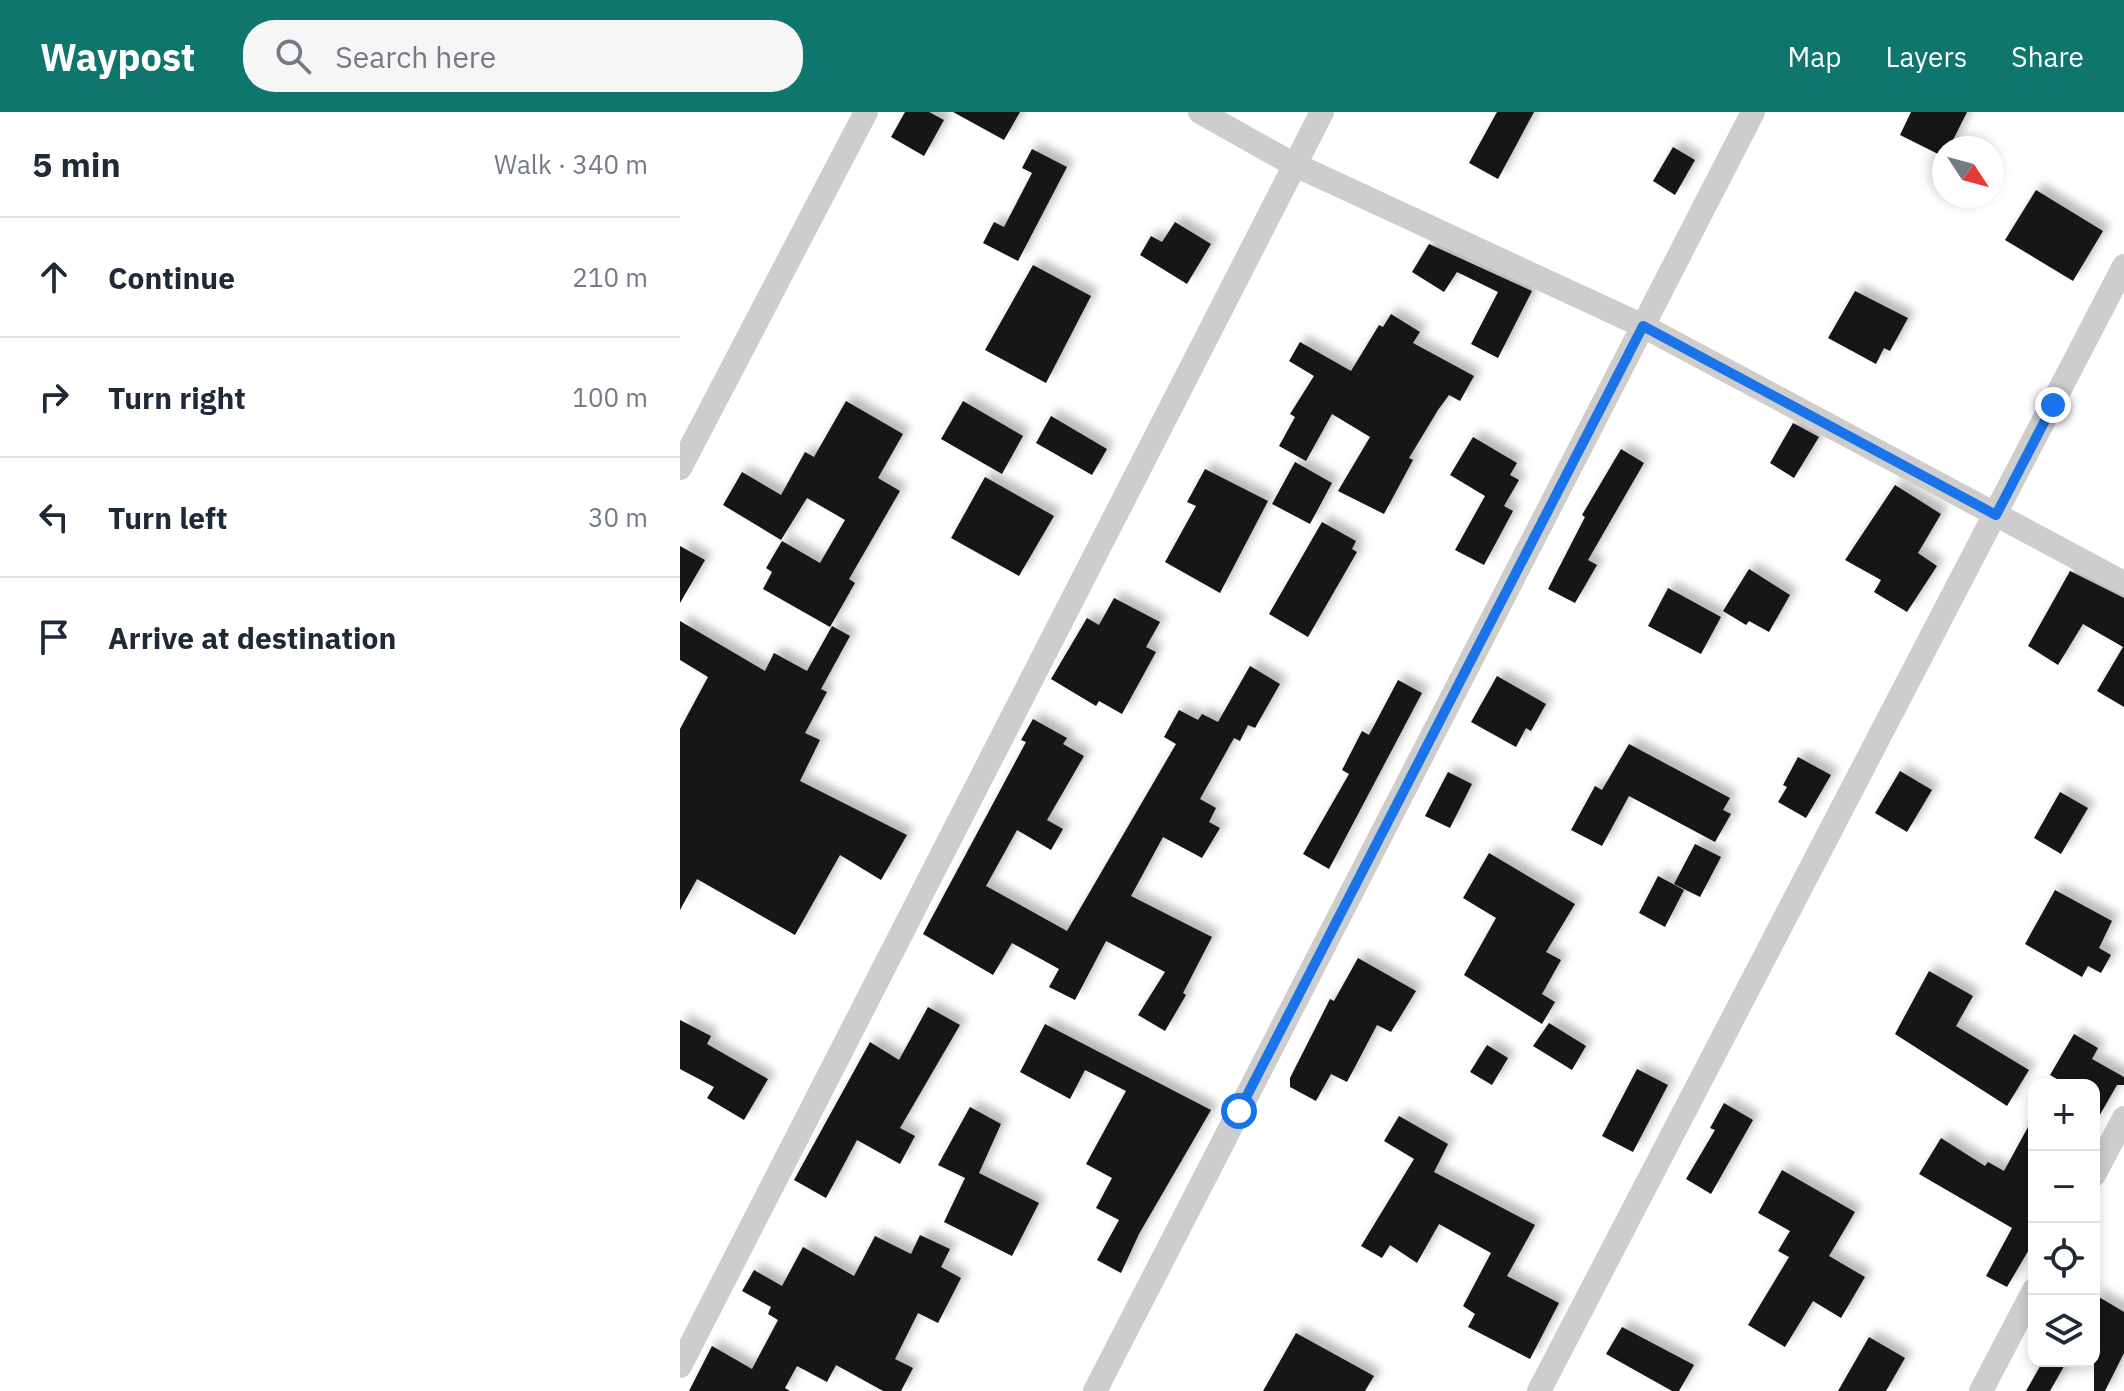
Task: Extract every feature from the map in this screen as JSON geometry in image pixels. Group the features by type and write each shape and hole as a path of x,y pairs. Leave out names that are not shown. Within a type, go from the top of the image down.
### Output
{"street":[{"path":"680,468 866,112"},
{"path":"1200,112 1296,164 1643,326 2124,583"},
{"path":"680,1366 1322,112"},
{"path":"1095,1391 1753,112"},
{"path":"1539,1391 2124,266"},
{"path":"2100,1164 2124,1118"},
{"path":"1981,1391 2031,1295"}],"building":[{"path":"905,112 929,112 944,120 924,156 891,137"},
{"path":"953,112 1020,112 1004,140"},
{"path":"1497,112 1534,112 1498,179 1469,163"},
{"path":"1911,112 1967,112 1955,136 1932,136 1932,151 1900,135"},
{"path":"1673,147 1695,160 1675,195 1653,181"},
{"path":"1032,149 1067,167 1018,261 983,243 994,222 1004,227 1032,173 1022,168"},
{"path":"2036,190 2103,231 2073,281 2005,240"},
{"path":"1175,222 1211,244 1187,284 1140,255 1151,236 1162,242"},
{"path":"1429,244 1532,291 1498,358 1471,344 1498,292 1457,272 1444,292 1412,272"},
{"path":"1033,265 1091,296 1046,383 985,350"},
{"path":"1855,291 1908,318 1890,351 1884,348 1876,364 1828,338"},
{"path":"1391,314 1420,332 1413,343 1474,376 1460,401 1449,395 1438,410 1409,458 1413,460 1384,514 1338,491 1370,437 1332,414 1306,461 1279,446 1295,417 1290,414 1314,376 1289,361 1300,342 1351,371 1379,325 1383,327"},
{"path":"846,401 903,434 878,478 900,491 849,579 855,583 830,627 763,589 772,572 766,568 782,541 820,563 845,520 807,498 781,540 723,505 742,472 781,495 805,452 814,457"},
{"path":"963,401 1023,436 1002,474 941,439"},
{"path":"1051,416 1107,449 1092,475 1036,443"},
{"path":"1793,423 1819,437 1794,478 1770,463"},
{"path":"1473,437 1517,463 1510,475 1519,480 1504,506 1513,511 1484,565 1455,550 1485,496 1450,475"},
{"path":"1621,449 1644,463 1588,560 1597,565 1575,603 1548,589 1585,517 1582,515"},
{"path":"1295,462 1332,483 1310,524 1272,504"},
{"path":"1205,469 1268,501 1220,593 1165,562 1196,506 1187,502"},
{"path":"985,477 1054,516 1019,576 951,538"},
{"path":"1895,485 1941,514 1918,553 1937,566 1907,612 1874,592 1881,580 1845,560"},
{"path":"1322,522 1356,541 1352,549 1357,552 1308,637 1269,614"},
{"path":"680,546 705,560 680,603"},
{"path":"1749,569 1790,595 1769,632 1749,621 1746,625 1723,611"},
{"path":"2070,571 2124,598 2124,707 2097,691 2123,647 2083,624 2058,665 2028,646"},
{"path":"1668,588 1721,617 1701,654 1648,626"},
{"path":"1114,598 1160,622 1146,647 1156,652 1122,714 1099,701 1096,706 1051,679 1087,618 1099,625"},
{"path":"680,621 765,671 774,653 807,671 832,626 850,636 821,689 827,692 805,733 820,740 800,781 907,835 881,880 840,855 795,935 697,879 680,910 680,729 708,677 680,660"},
{"path":"1250,666 1280,684 1255,728 1248,725 1240,741 1234,738 1200,799 1216,808 1209,822 1220,828 1202,858 1163,837 1131,896 1212,937 1183,993 1186,995 1165,1031 1138,1015 1165,972 1106,941 1075,1000 1049,987 1059,969 1012,943 993,975 923,934 1026,742 1021,740 1033,719 1067,738 1063,744 1084,756 1047,820 1063,829 1051,850 1017,830 986,886 1067,931 1176,744 1164,737 1179,710 1198,720 1202,714 1218,722"},
{"path":"1497,676 1546,704 1531,731 1526,728 1516,747 1471,722"},
{"path":"1398,680 1422,693 1329,869 1303,854 1349,774 1342,770 1362,731 1369,735"},
{"path":"1629,744 1730,798 1723,810 1731,814 1715,842 1629,796 1602,846 1571,830 1595,786 1602,790"},
{"path":"1798,757 1831,775 1806,818 1778,802"},
{"path":"1900,771 1932,790 1907,832 1875,813"},
{"path":"1448,772 1472,784 1450,828 1425,816"},
{"path":"2060,792 2088,808 2061,854 2034,838"},
{"path":"1695,844 1721,857 1700,897 1674,884"},
{"path":"1489,853 1575,904 1546,952 1561,960 1542,994 1555,1002 1542,1024 1464,975 1496,918 1463,898"},
{"path":"1658,876 1684,890 1665,927 1639,913"},
{"path":"2055,890 2112,921 2099,948 2111,955 2101,973 2088,966 2082,977 2025,944"},
{"path":"1358,958 1416,991 1391,1032 1377,1025 1347,1082 1331,1074 1316,1101 1290,1087 1290,1078 1330,999 1334,1001"},
{"path":"1929,971 1973,996 1956,1026 2029,1070 2007,1106 1895,1034"},
{"path":"928,1007 960,1025 900,1128 915,1136 900,1164 857,1140 826,1198 794,1180 870,1042 899,1060"},
{"path":"680,1020 711,1036 707,1044 768,1079 744,1120 707,1098 714,1087 680,1069"},
{"path":"1549,1023 1586,1046 1572,1070 1533,1046"},
{"path":"1045,1024 1211,1110 1139,1234 1121,1273 1097,1260 1119,1220 1096,1208 1112,1178 1086,1164 1126,1091 1085,1070 1070,1099 1020,1072"},
{"path":"2074,1034 2098,1048 2092,1059 2124,1077 2124,1085 2117,1085 2100,1115 2100,1079 2057,1079 2050,1075"},
{"path":"1487,1045 1508,1058 1492,1085 1470,1072"},
{"path":"1637,1069 1668,1085 1633,1152 1602,1136"},
{"path":"1724,1103 1753,1120 1711,1194 1686,1179 1715,1130 1710,1128"},
{"path":"970,1107 1001,1124 979,1173 1039,1203 1012,1256 944,1222 965,1178 938,1165"},
{"path":"1399,1116 1448,1144 1434,1172 1535,1225 1507,1276 1559,1303 1530,1359 1468,1327 1475,1314 1463,1306 1491,1253 1439,1224 1417,1263 1390,1245 1382,1258 1361,1246 1414,1159 1384,1141"},
{"path":"2028,1127 2028,1251 2007,1287 1986,1276 2012,1228 1919,1174 1941,1138 1985,1166 1988,1162 2004,1171"},
{"path":"1782,1170 1855,1212 1829,1256 1865,1277 1841,1318 1813,1301 1785,1347 1748,1325 1789,1257 1778,1251 1790,1231 1758,1213"},
{"path":"920,1235 950,1249 941,1267 961,1278 938,1323 918,1313 895,1359 913,1368 901,1391 883,1391 836,1365 827,1382 797,1366 785,1388 790,1391 689,1391 712,1346 752,1369 778,1320 768,1314 771,1307 742,1291 754,1270 782,1286 803,1247 854,1276 875,1236 911,1254"},
{"path":"2100,1298 2124,1312 2124,1353 2105,1391 2094,1391 2094,1367 2100,1367"},
{"path":"1622,1327 1694,1365 1679,1391 1672,1391 1606,1354"},
{"path":"1296,1333 1374,1376 1365,1391 1263,1391"},
{"path":"1869,1337 1905,1358 1886,1391 1838,1391"},
{"path":"2040,1367 2064,1367 2050,1391 2026,1391"}],"route":[{"path":"1239,1111 1643,326 1996,515 2053,405"}]}
